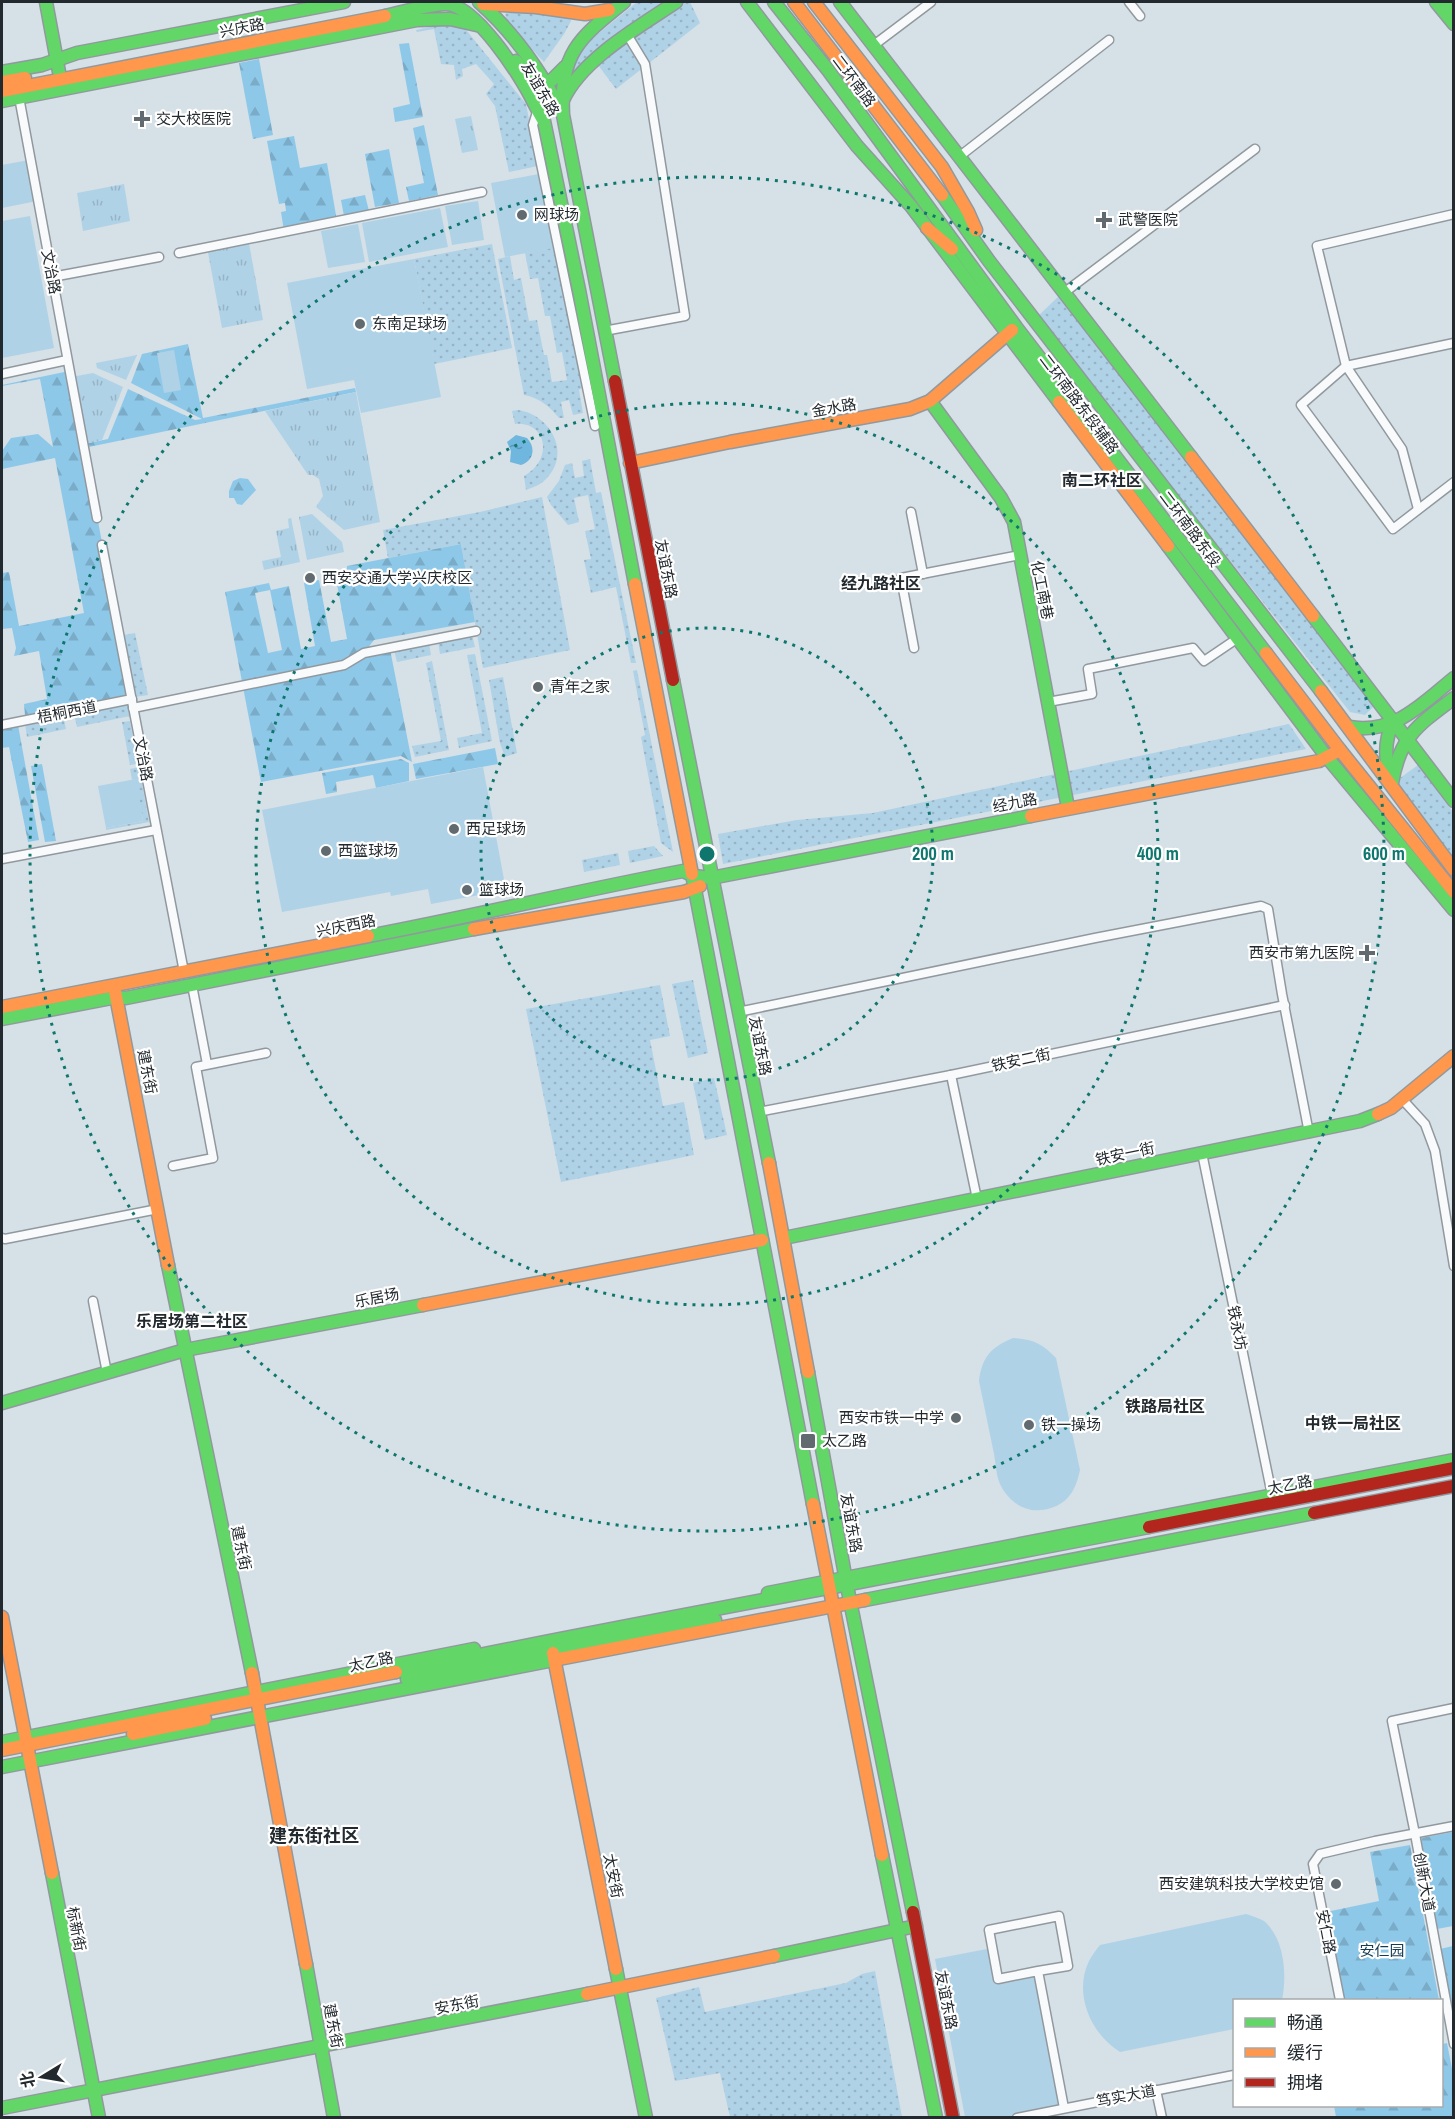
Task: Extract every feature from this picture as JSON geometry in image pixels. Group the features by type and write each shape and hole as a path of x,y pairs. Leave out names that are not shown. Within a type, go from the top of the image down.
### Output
{"main road":[{"path":"46,2 58,66"},
{"path":"2,72 42,65 58,66 77,53 344,2"},
{"name":"兴庆路","path":"2,82 58,66 414,2"},
{"path":"482,2 563,110"},
{"path":"482,2 566,12 595,13 605,12 622,3"},
{"path":"482,2 482,22"},
{"path":"563,110 563,96 580,76 628,36 676,2"},
{"name":"二环南路东段辅路","path":"747,2 858,146 911,206 1011,331 1326,756 1454,910"},
{"path":"764,2 828,70"},
{"name":"二环南路","path":"774,2 828,70 908,180"},
{"name":"二环南路","path":"794,2 922,166"},
{"path":"805,2 818,32"},
{"path":"814,2 942,167 968,212 989,261"},
{"path":"840,2 1454,801"},
{"path":"1436,2 1454,24"},
{"path":"1447,2 1454,10"},
{"name":"友谊东路","path":"622,3 580,39 573,48 565,66 562,82 563,110 604,332 784,1238 848,1590 953,2118"},
{"name":"兴庆路","path":"2,91 440,4 460,8 482,22"},
{"path":"2,101 417,20 450,19 482,22 495,33 526,74 535,80 544,82 552,80 565,66"},
{"name":"友谊东路","path":"482,22 533,100 537,112 544,121 695,883 762,1240 897,1930 936,2118"},
{"name":"二环南路东段","path":"922,166 989,261 1349,727 1454,870"},
{"name":"二环南路东段","path":"908,180 977,272 1011,331 1454,892"},
{"path":"927,228 977,272"},
{"name":"金水路","path":"630,463 910,409 930,401 1011,331"},
{"name":"化工南巷","path":"930,401 1001,498 1014,522 1068,808"},
{"path":"1392,786 1386,761 1387,733 1393,723 1454,678"},
{"path":"1392,786 1396,758 1412,730 1454,698"},
{"path":"1349,727 1361,729 1393,723"},
{"name":"经九路","path":"695,883 1068,808 1319,761 1340,750"},
{"name":"兴庆西路","path":"2,1019 116,992 184,972 488,913 588,889 683,871 695,883"},
{"name":"兴庆西路","path":"2,1007 116,992 126,998 695,883"},
{"name":"建东街","path":"116,992 185,1350 258,1704 334,2118"},
{"name":"铁安一街","path":"784,1238 1360,1121 1391,1108 1454,1056"},
{"name":"乐居场","path":"2,1403 185,1350 762,1240"},
{"path":"1273,1500 1454,1460"},
{"name":"太乙路","path":"848,1590 1273,1500 1454,1468"},
{"name":"太乙路","path":"2,1759 26,1750 258,1704 552,1651 831,1593 1454,1479"},
{"path":"2,1767 26,1750 831,1593 1454,1486"},
{"path":"258,1704 552,1651 831,1593"},
{"name":"标新街","path":"2,1617 99,2118"},
{"name":"太安街","path":"552,1651 646,2118"},
{"path":"2,1742 26,1750"},
{"name":"太乙路","path":"2,1750 26,1750"},
{"name":"安东街","path":"2,2108 620,1988 916,1926"}],"street":[{"path":"874,45 931,2"},
{"path":"1129,2 1140,16"},
{"path":"604,332 685,316 645,64 628,36"},
{"path":"960,156 1109,40"},
{"name":"文治路","path":"19,98 97,518"},
{"path":"537,112 533,125 595,426"},
{"path":"1065,292 1255,149"},
{"path":"179,253 482,192"},
{"path":"1418,509 1402,449 1346,366 1317,246 1454,214"},
{"path":"52,277 159,257"},
{"path":"1454,343 1346,366 1301,405 1393,529 1454,482"},
{"path":"2,374 68,360"},
{"path":"911,512 923,574"},
{"name":"文治路","path":"102,545 184,972"},
{"path":"914,648 901,578 1020,555"},
{"name":"梧桐西道","path":"2,725 344,665 364,653 476,631"},
{"path":"1048,702 1092,694 1088,669 1193,648 1204,661 1238,638"},
{"path":"2,859 156,830"},
{"path":"738,1012 1261,906 1268,909 1309,1132"},
{"path":"192,985 207,1064"},
{"name":"铁安二街","path":"758,1112 951,1075 1285,1005"},
{"path":"172,1166 213,1158 196,1066 266,1053"},
{"path":"951,1075 977,1199"},
{"path":"1402,1099 1425,1124 1435,1151 1454,1266"},
{"name":"铁永坊","path":"1202,1153 1273,1500"},
{"path":"2,1238 158,1209"},
{"path":"93,1300 107,1373"},
{"name":"创新大道","path":"1454,1708 1392,1721 1454,2044"},
{"path":"1415,1834 1454,1826"},
{"name":"安仁路","path":"1340,1999 1313,1864 1320,1854 1415,1834"},
{"path":"1059,1916 1068,1966 1038,1971 998,1979 988,1930 1059,1916"},
{"path":"1038,1971 1068,2108 1075,2118"},
{"name":"笃实大道","path":"1017,2118 1233,2075"},
{"path":"1156,2090 1161,2118"}],"green space":[{"path":"637,2 663,2 575,71 572,64 578,50"},
{"path":"682,2 690,2 700,23 616,89 598,65"},
{"path":"513,10 570,16 571,21 564,34 544,62 508,24 505,14"},
{"path":"459,21 526,104 538,166 509,172 495,106 486,94 494,84 476,64 462,69 463,76 456,80 454,65 441,64 434,29 417,32 416,30"},
{"path":"409,43 423,117 395,122 393,108 410,104 399,44"},
{"path":"259,59 273,135 253,139 239,63"},
{"path":"471,116 478,150 462,153 455,119"},
{"path":"424,125 438,195 409,201 406,187 424,183 413,128"},
{"path":"294,136 300,168 327,163 337,221 284,231 281,212 286,211 285,203 279,204 267,141"},
{"path":"389,149 399,203 375,207 365,154"},
{"path":"29,160 37,201 2,208 2,165"},
{"name":"网球场","path":"539,174 553,248 505,257 491,183"},
{"path":"124,184 130,221 83,231 77,193"},
{"path":"365,195 369,211 344,216 341,200"},
{"path":"478,201 484,240 452,245 445,206"},
{"path":"440,208 448,247 369,262 362,223"},
{"path":"30,216 54,348 2,358 2,221"},
{"path":"358,224 365,262 328,268 321,231"},
{"path":"248,238 263,320 222,328 207,247"},
{"path":"492,244 512,348 434,364 414,259"},
{"path":"556,247 582,388 579,390 583,413 573,415 569,400 561,402 564,418 559,418 539,400 524,395 498,259 510,256 514,280 521,278 529,321 537,320 552,382 567,380 562,352 557,353 550,316 545,316 538,278 530,279 525,253"},
{"name":"东南足球场","path":"414,259 441,397 361,413 354,380 307,389 287,283"},
{"path":"1059,296 1374,706 1365,715 1350,712 1037,317"},
{"path":"188,344 203,418 355,388 356,392 84,448 131,694 25,715 24,704 47,699 39,651 14,656 16,648 12,628 2,629 2,573 9,572 19,626 84,613 55,458 2,469 2,451 11,438 38,434 53,447 40,379 2,385 69,371 84,444 108,439 128,389 195,420 202,419 131,383 142,354"},
{"path":"174,350 181,390 164,393 157,353"},
{"path":"137,355 126,380 97,368 96,363"},
{"path":"93,373 123,387 102,440 83,444 71,377"},
{"path":"356,392 380,522 344,530 316,507 323,496 319,479 308,475 265,411"},
{"path":"512,411 529,413 547,426 557,446 554,468 547,478 526,490 524,476 540,461 543,443 540,435 534,429 526,425 515,424"},
{"path":"590,459 596,493 601,492 636,663 631,663 616,587 591,593 584,560 591,559 585,531 595,529 588,495 574,498 579,522 568,525 547,497 559,481 565,465 572,463 575,478 584,476 582,461"},
{"path":"240,478 248,479 256,490 242,505 237,504 234,498 229,498 233,481"},
{"path":"542,497 570,650 483,668 461,544 388,558 383,530 480,512"},
{"path":"312,514 342,542 344,552 307,560 299,517"},
{"path":"291,518 300,562 264,570 262,561 281,557 276,531 289,528 288,519"},
{"path":"461,544 475,622 374,640 364,653 390,649 412,762 401,756 261,782 225,592 269,583 271,590 289,586 301,649 315,646 304,583 319,580 331,642 347,639 335,573 347,571 347,566","holes":["270,590 282,650 268,653 255,593"]},
{"path":"135,633 148,695 135,697 124,635"},
{"path":"472,635 475,647 440,654 438,641"},
{"path":"429,643 431,655 397,662 394,650"},
{"path":"475,654 492,741 459,748 457,738 482,733 467,655"},
{"path":"432,661 449,750 415,757 412,746 441,741 426,663"},
{"path":"637,670 673,852 661,843 641,737 645,735 633,671"},
{"path":"503,677 517,753 505,757 500,743 489,680"},
{"path":"127,704 130,716 77,727 74,714"},
{"path":"63,716 66,729 27,737 25,723"},
{"path":"130,721 138,764 130,765 122,722"},
{"path":"1289,724 1306,749 723,864 718,834 797,820 873,813"},
{"path":"18,725 39,840 28,842 9,747 2,748 2,728"},
{"path":"495,748 498,764 416,779 413,764"},
{"path":"401,759 409,763 409,781 376,788 373,775 336,782 337,792 326,794 322,773"},
{"path":"42,764 56,841 45,842 31,766"},
{"path":"1418,765 1453,812 1453,857 1396,781"},
{"path":"139,767 149,822 106,830 106,828 143,821 135,779 132,780 130,769"},
{"path":"483,767 506,890 431,904 428,889 391,896 390,892 282,912 262,810"},
{"path":"136,779 143,821 106,828 98,786"},
{"path":"654,846 663,856 630,863 628,851"},
{"path":"618,853 620,865 584,872 582,860"},
{"path":"693,980 708,1053 688,1058 672,984"},
{"path":"660,985 670,1036 650,1040 663,1106 684,1102 694,1155 561,1182 526,1009"},
{"path":"714,1078 727,1135 705,1140 693,1083"},
{"name":"铁一操场","path":"1013,1338 1037,1343 1056,1358 1080,1470 1074,1488 1067,1498 1058,1505 1043,1510 1022,1507 1005,1493 1001,1486 979,1381 985,1359 993,1349"},
{"path":"1453,1832 1453,1926 1437,1929 1421,1838"},
{"name":"安仁园","path":"1410,1845 1439,1999 1343,1999 1326,1912 1379,1901 1370,1852"},
{"path":"1246,1914 1264,1921 1276,1938 1283,1958 1282,1999 1233,1999 1233,2029 1120,2052 1101,2035 1093,2024 1084,2000 1085,1974 1089,1961 1100,1945"},
{"path":"1453,1946 1453,2023 1440,1949"},
{"path":"992,1948 998,1979 1038,1971 1064,2108 1017,2117 965,2117 935,1959"},
{"path":"875,1971 902,2117 730,2117 720,2073 675,2081 656,1998 699,1987 705,2012 846,1983 862,1974"},
{"path":"1447,2043 1453,2074 1453,2117 1336,2117 1334,2107 1443,2107 1443,2044"}],"water":[{"path":"516,435 527,438 532,445 531,457 521,465 510,462 511,451 507,442"}],"traffic: fast":[{"path":"46,2 59,72"},
{"path":"2,72 42,65 77,53 344,2"},
{"path":"479,2 503,25 524,52 544,80 560,109"},
{"path":"615,381 563,115 563,94 565,76 575,49 595,27 624,2"},
{"path":"563,100 583,71 597,58 629,33 676,2"},
{"path":"747,2 857,146 911,206 1059,402"},
{"path":"774,2 828,70 1016,327 1266,653"},
{"path":"840,2 1191,457"},
{"path":"1436,2 1454,24"},
{"path":"1447,2 1454,10"},
{"path":"385,16 445,4 457,7 482,28 508,59 544,121 635,584"},
{"path":"2,101 417,20 450,19 481,26"},
{"path":"516,61 527,74 542,83 552,80 565,67"},
{"path":"942,195 989,261 1321,691"},
{"path":"930,401 1001,498 1014,522 1068,808"},
{"path":"1168,546 1326,756 1454,910"},
{"path":"1313,616 1454,801"},
{"path":"1349,727 1365,728 1394,722 1419,707 1454,678"},
{"path":"673,680 769,1163"},
{"path":"1392,783 1400,754 1412,733 1454,698"},
{"path":"1390,777 1386,750 1393,723"},
{"path":"368,936 683,871 694,876 711,878 1031,816"},
{"path":"692,874 813,1504"},
{"path":"2,1019 117,997 126,998 474,929"},
{"path":"784,1238 1360,1121 1378,1114"},
{"path":"168,1265 252,1673"},
{"path":"2,1403 185,1350 423,1305"},
{"path":"808,1372 847,1586 913,1912"},
{"path":"768,1593 1454,1460"},
{"path":"865,1600 1314,1513"},
{"path":"396,1672 1149,1527"},
{"path":"407,1679 715,1620"},
{"path":"2,1742 474,1649"},
{"path":"2,1767 559,1659"},
{"path":"882,1855 936,2118"},
{"path":"52,1873 99,2118"},
{"path":"774,1956 916,1926"},
{"path":"306,1964 334,2118"},
{"path":"616,1969 646,2118"},
{"path":"2,2108 587,1994"}],"traffic: slow":[{"path":"794,2 942,195"},
{"path":"814,2 942,167 976,230"},
{"path":"483,4 536,7 585,14 609,10"},
{"path":"2,91 385,16"},
{"path":"2,82 25,78"},
{"path":"927,228 952,249"},
{"path":"630,463 910,409 930,401 1012,330"},
{"path":"1059,402 1168,546"},
{"path":"1191,457 1313,616"},
{"path":"635,584 692,874"},
{"path":"1266,653 1340,750 1454,892"},
{"path":"1321,691 1454,870"},
{"path":"1031,816 1319,761 1340,750"},
{"path":"474,929 684,892 700,886"},
{"path":"2,1007 368,936"},
{"path":"114,986 168,1265"},
{"path":"1378,1114 1391,1108 1454,1056"},
{"path":"769,1163 808,1372"},
{"path":"423,1305 762,1240"},
{"path":"813,1504 882,1855"},
{"path":"559,1659 865,1600"},
{"path":"2,1617 52,1873"},
{"path":"553,1653 616,1969"},
{"path":"2,1750 396,1672"},
{"path":"252,1673 306,1964"},
{"path":"133,1734 205,1719"},
{"path":"587,1994 774,1956"}],"traffic: jam":[{"path":"615,381 673,680"},
{"path":"1149,1527 1454,1468"},
{"path":"1314,1513 1454,1486"},
{"path":"913,1912 953,2118"}],"place":[{"name":"交大校医院","path":"142,119"},
{"name":"网球场","path":"522,215"},
{"name":"武警医院","path":"1104,220"},
{"name":"东南足球场","path":"360,324"},
{"name":"西安交通大学兴庆校区","path":"310,578"},
{"name":"青年之家","path":"538,687"},
{"name":"西足球场","path":"454,829"},
{"name":"西篮球场","path":"326,851"},
{"name":"篮球场","path":"467,890"},
{"name":"西安市第九医院","path":"1367,953"},
{"name":"西安市铁一中学","path":"956,1418"},
{"name":"铁一操场","path":"1029,1425"},
{"name":"太乙路","path":"808,1441"},
{"name":"西安建筑科技大学校史馆","path":"1336,1884"}],"district":[{"name":"南二环社区","path":"1102,480"},
{"name":"经九路社区","path":"881,583"},
{"name":"乐居场第二社区","path":"192,1321"},
{"name":"铁路局社区","path":"1165,1406"},
{"name":"中铁一局社区","path":"1353,1423"},
{"name":"建东街社区","path":"314,1836"}]}
